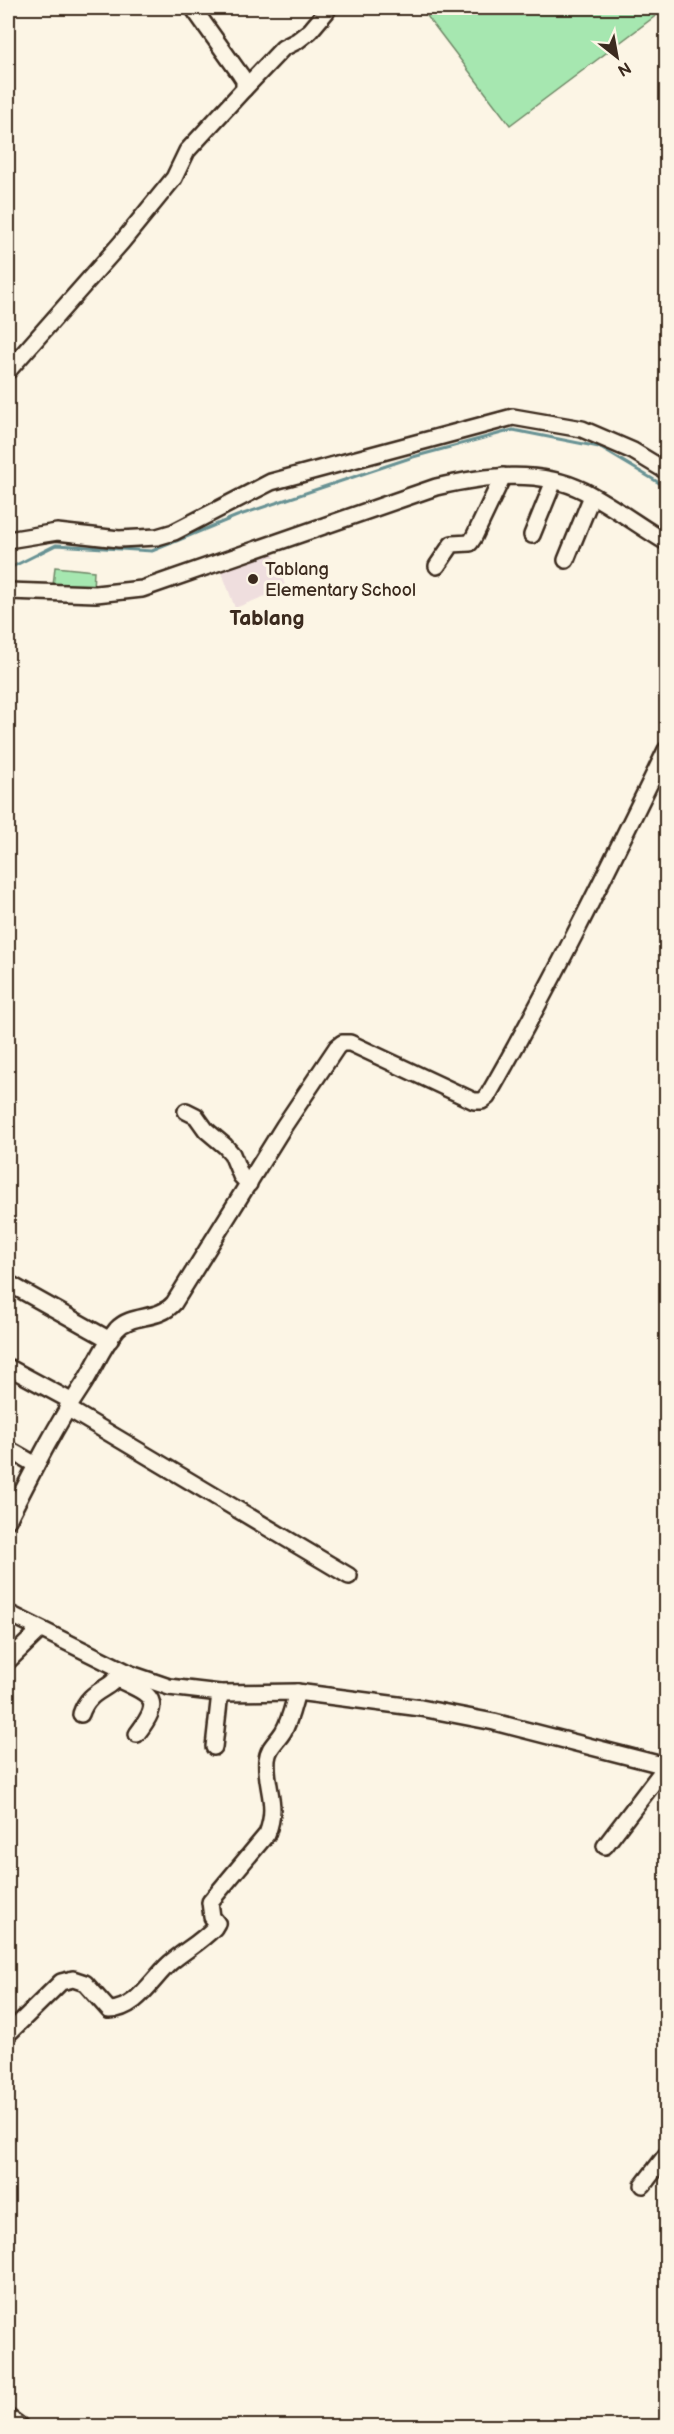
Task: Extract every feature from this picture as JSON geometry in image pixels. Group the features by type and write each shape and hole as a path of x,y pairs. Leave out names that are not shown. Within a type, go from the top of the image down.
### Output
{"street":[{"path":"193,8 246,82"},
{"path":"8,370 121,243 174,178 187,152 246,82 283,48 310,31 327,11"},
{"path":"8,540 57,532 119,539 157,537 174,532 271,482 513,417 582,429 633,451 666,471"},
{"path":"437,566 452,544 470,543 502,476"},
{"path":"8,591 96,594 142,589 436,487 470,479 502,476 554,481 582,490 666,542"},
{"path":"532,535 554,481"},
{"path":"566,560 592,496"},
{"path":"8,1520 69,1404 119,1327 129,1321 162,1313 169,1309 187,1284 284,1126 337,1047 342,1043 350,1043 474,1101 482,1101 487,1097 588,909 666,750"},
{"path":"186,1112 196,1116 206,1130 232,1154 235,1165 249,1184"},
{"path":"8,1283 110,1340"},
{"path":"8,1366 349,1576"},
{"path":"8,1449 36,1465"},
{"path":"8,1614 119,1674 143,1691 151,1701 152,1712 136,1734"},
{"path":"8,1661 40,1630"},
{"path":"119,1674 169,1687 220,1693 297,1692 421,1708 484,1720 666,1766 605,1846"},
{"path":"81,1714 86,1702 101,1687 113,1683 119,1674"},
{"path":"8,2034 61,1982 73,1979 85,1983 109,2010 120,2010 140,1995 170,1964 214,1928 217,1923 212,1917 210,1902 267,1834 272,1821 273,1799 267,1760 270,1748 283,1731 297,1692"},
{"path":"214,1747 220,1693"},
{"path":"643,2185 666,2155"},
{"path":"8,2417 20,2427"}],"shaded area":[{"name":"Tablang Elementary School","path":"272,549 286,588 235,608 221,570"}],"green space":[{"path":"421,8 666,8 510,125"},
{"path":"55,567 94,571 93,590 53,586"}],"waterway":[{"path":"8,569 56,545 152,551 237,516 413,457 513,430 599,447 666,487"}],"place":[{"name":"Tablang Elementary School","path":"253,579"}],"district":[{"name":"Tablang","path":"267,618"}]}
